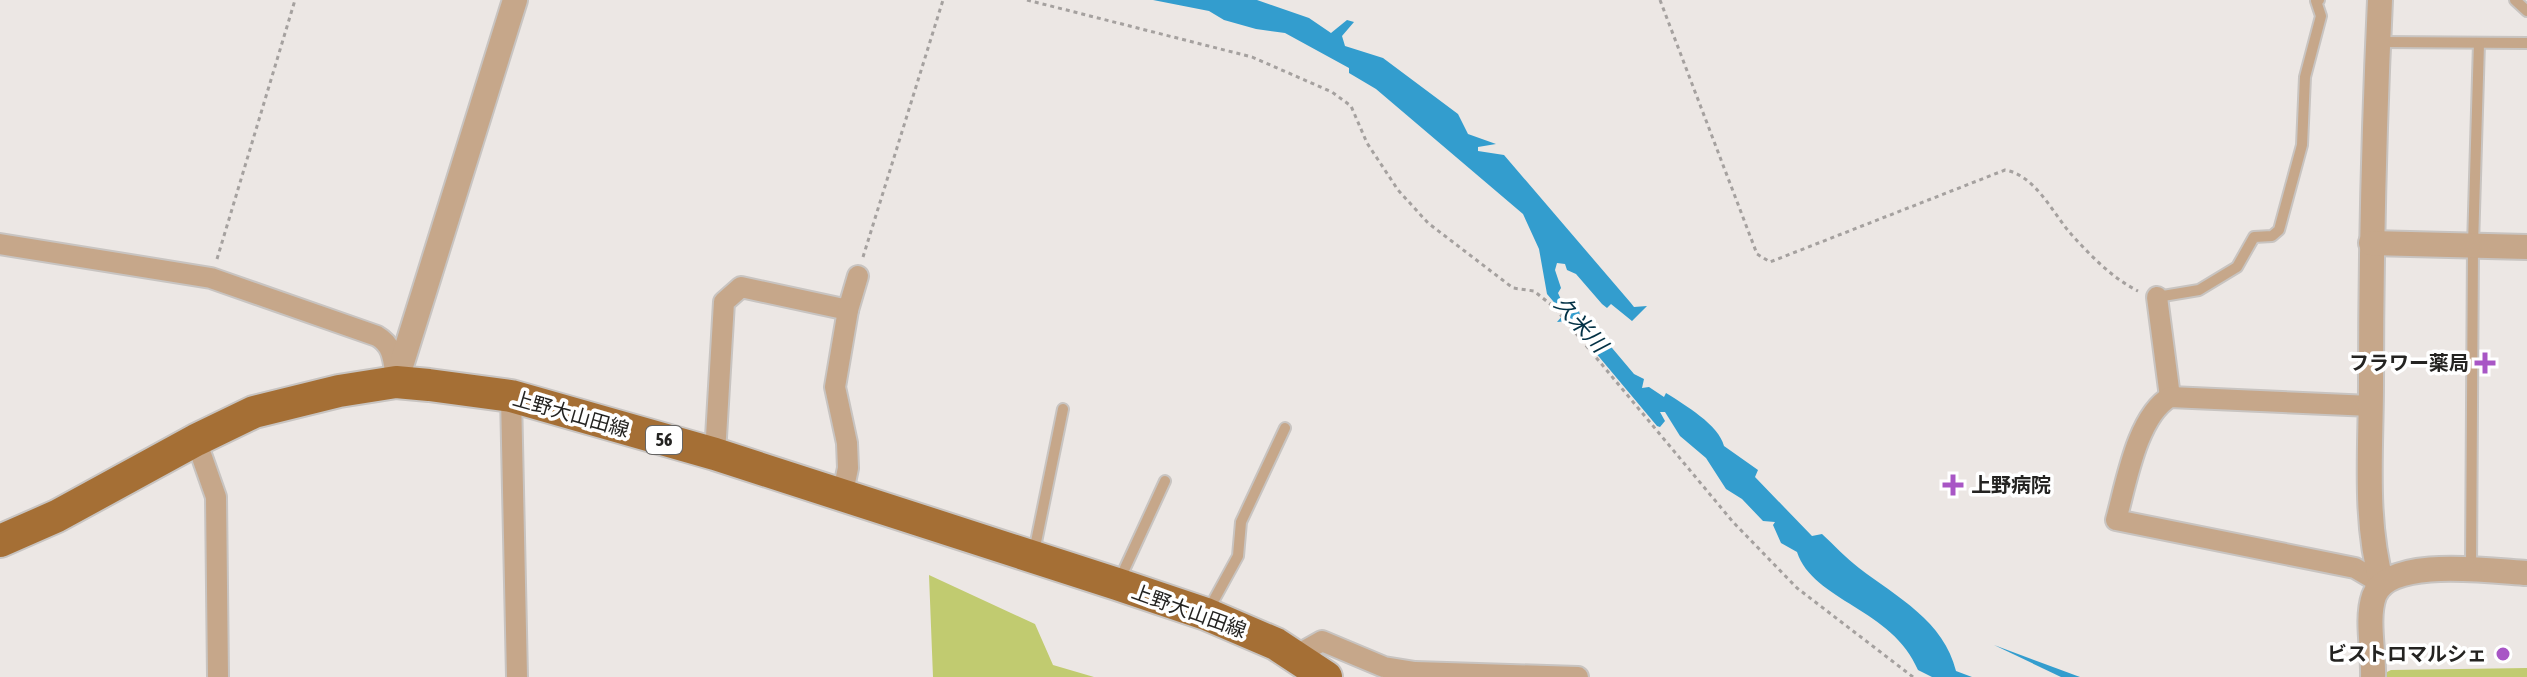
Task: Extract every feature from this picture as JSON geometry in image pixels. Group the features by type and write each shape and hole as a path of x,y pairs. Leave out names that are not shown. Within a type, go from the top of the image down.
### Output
{"main road":[{"name":"上野大山田線","path":"0,541 57,516 254,412 339,391 396,382 511,396 715,454 1206,614 1276,644 1313,669"}],"street":[{"path":"396,382 515,0"},
{"path":"2380,0 2371,243 2371,406 2372,548 2382,584"},
{"path":"2371,243 2527,247"},
{"path":"0,244 211,278 377,336 387,342 392,351 396,382"},
{"path":"842,497 848,468 847,443 835,387 848,310 858,276"},
{"path":"715,454 724,302 741,287 848,310"},
{"path":"2157,297 2170,397"},
{"path":"511,396 517,677"},
{"path":"2371,406 2170,397 2155,405 2144,428 2116,520 2355,568 2382,584"},
{"path":"196,440 216,497 218,677"},
{"path":"2373,667 2372,606 2374,593 2382,584 2403,572 2471,570 2527,573"},
{"path":"1313,669 1306,650 1322,641 1384,667 1415,672 1578,677"}],"lane":[{"path":"2157,297 2199,290 2237,267 2254,237 2272,236 2279,230 2302,145 2305,77 2321,16 2316,1 2319,0"},
{"path":"2515,0 2527,11"},
{"path":"2378,42 2527,43"},
{"path":"2471,570 2473,245 2479,43"},
{"path":"1033,558 1063,409"},
{"path":"1206,614 1238,556 1241,522 1285,428"},
{"path":"1117,584 1165,481"}],"path":[{"path":"211,278 295,0"},
{"path":"858,276 943,0"},
{"path":"1027,0 1252,57 1332,92 1351,106 1367,143 1398,190 1428,223 1513,288 1534,291 1554,307 1733,522 1786,577 1841,625 1913,677"},
{"path":"1660,0 1757,254 1770,262 2005,170 2018,172 2034,186 2073,236 2112,275 2136,291 2157,297"}],"green space":[{"path":"929,575 1035,624 1053,665 1094,677 933,677"},
{"path":"2527,668 2527,677 2377,677 2391,670"}],"water":[{"name":"久米川","path":"1153,0 1257,0 1309,18 1331,33 1347,20 1354,22 1342,36 1345,46 1383,58 1458,114 1468,134 1496,144 1478,147 1478,151 1504,155 1634,307 1647,306 1632,321 1611,304 1607,308 1576,274 1567,270 1565,264 1557,263 1555,270 1561,288 1558,293 1564,306 1567,303 1578,308 1582,321 1591,323 1634,374 1644,379 1642,388 1649,387 1664,397 1666,393 1708,423 1724,446 1758,470 1755,477 1812,536 1822,534 1854,564 1917,612 1941,638 1956,671 1972,677 1932,677 1918,670 1906,649 1891,633 1819,583 1806,569 1797,552 1781,543 1773,525 1775,522 1763,521 1742,499 1726,489 1706,458 1680,436 1665,412 1660,412 1665,421 1660,427 1657,426 1569,321 1557,322 1564,314 1547,294 1539,249 1523,214 1376,89 1349,73 1349,68 1285,33 1256,29 1224,20 1209,11"},
{"path":"1994,645 2080,677 2061,677"}],"place":[{"name":"フラワー薬局","path":"2485,363"},
{"name":"上野病院","path":"1953,485"},
{"name":"ビストロマルシェ","path":"2503,654"}]}
